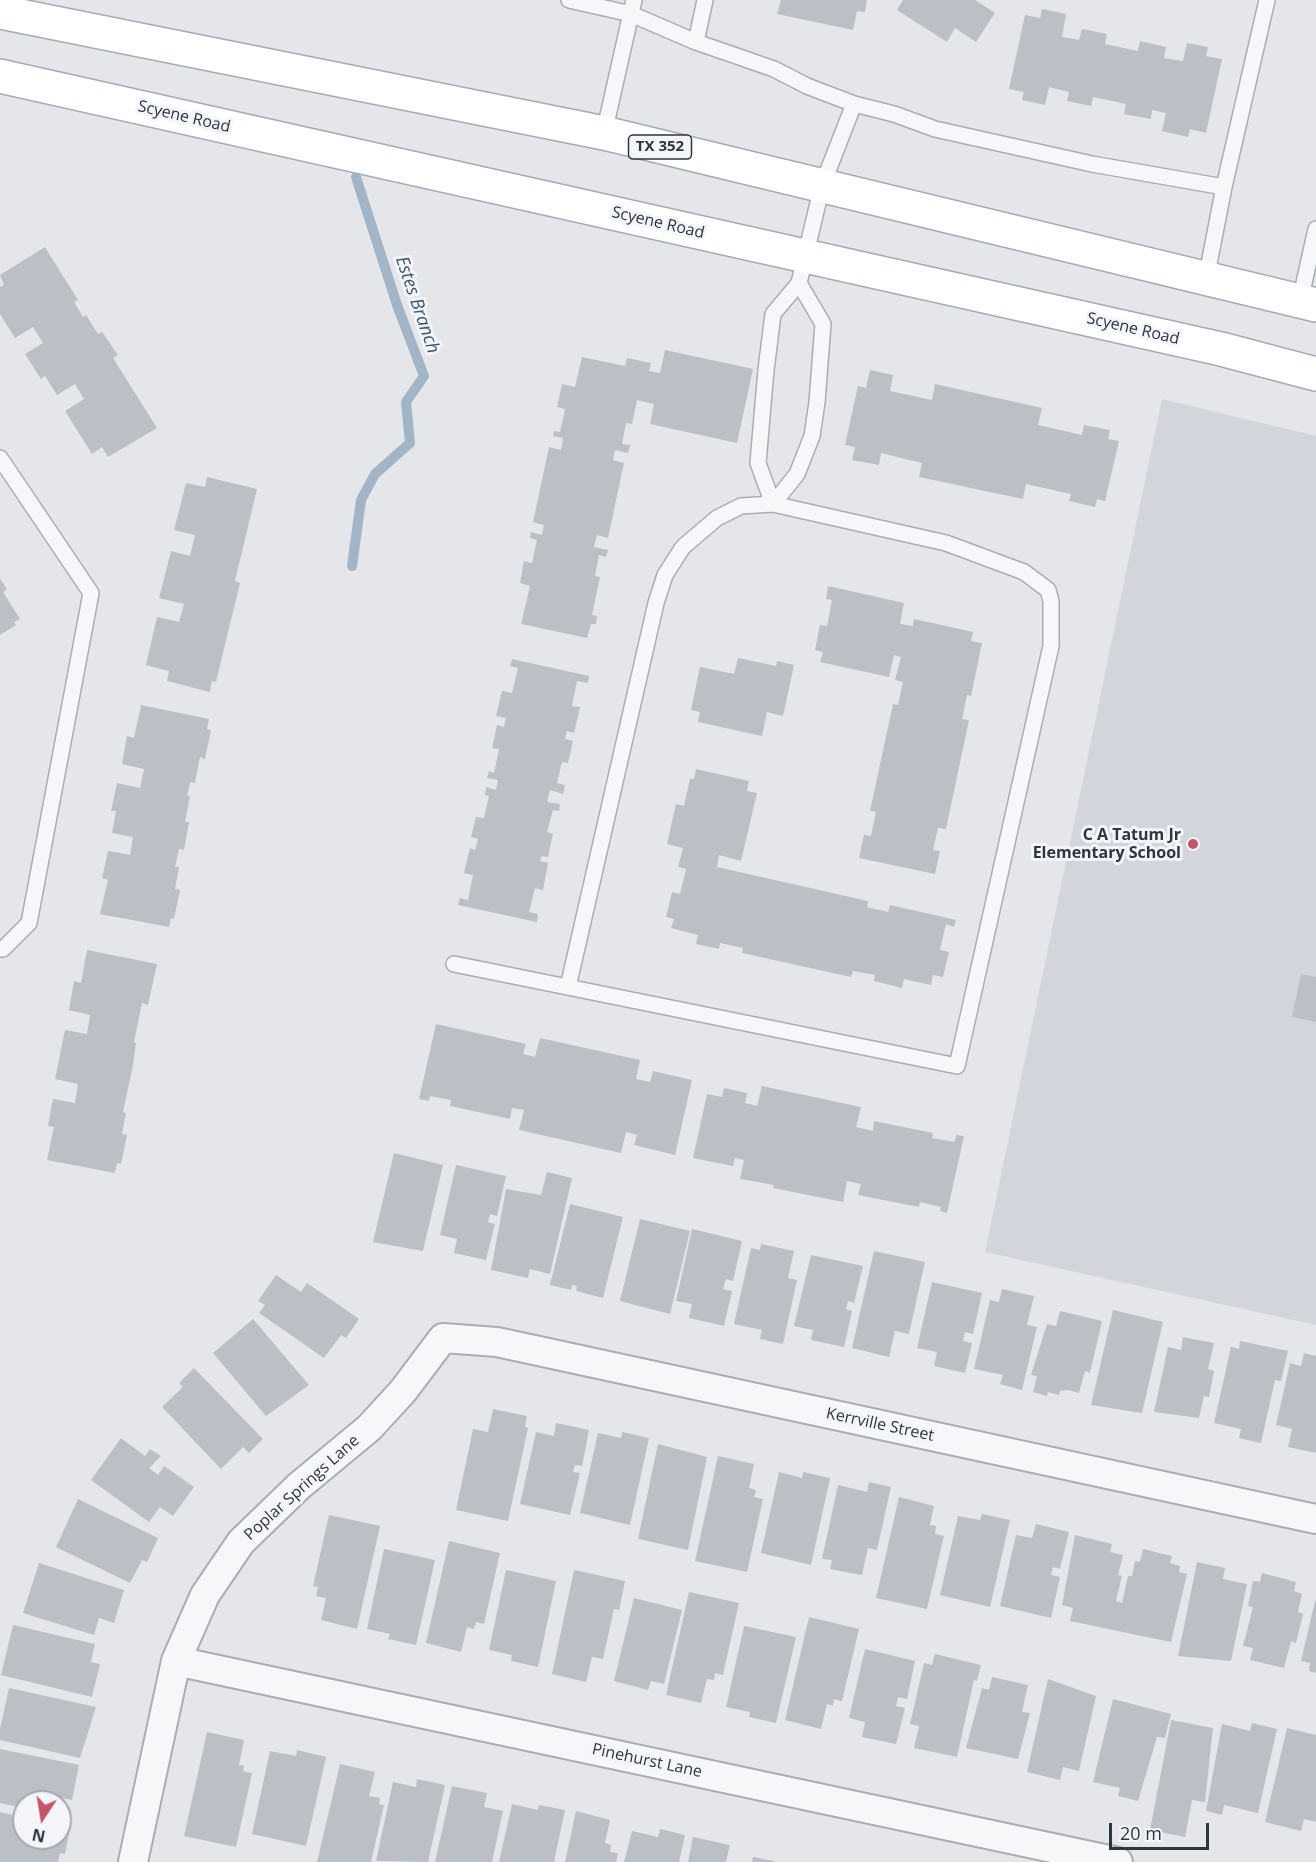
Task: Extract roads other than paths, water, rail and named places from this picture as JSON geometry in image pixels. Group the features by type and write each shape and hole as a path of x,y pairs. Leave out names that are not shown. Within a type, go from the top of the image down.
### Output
{"main road":[{"name":"TX 352","path":"0,12 604,134 1308,303"},
{"name":"Scyene Road","path":"0,76 802,269 1221,349 1316,374"}],"street":[{"name":"Kerrville Street","path":"443,1338 508,1344 1316,1519"},
{"name":"Poplar Springs Lane","path":"133,1862 176,1661 204,1595 241,1542 299,1486 369,1428 403,1391 443,1338"},
{"name":"Pinehurst Lane","path":"176,1661 1118,1862"}],"lane":[{"path":"569,0 632,7 696,42 774,69 807,86 854,104 894,114 935,129 1092,164 1224,187"},
{"path":"696,42 705,0"},
{"path":"1206,279 1224,187 1267,0"},
{"path":"604,134 632,7"},
{"path":"773,504 758,463 773,314 802,269 822,186 854,104"},
{"path":"1308,303 1316,228"},
{"path":"773,504 797,474 812,436 818,402 823,324 802,269"},
{"path":"0,458 91,593 29,923 3,949 0,949"},
{"path":"454,964 957,1066 1051,646 1051,601 1048,590 1024,572 946,543 773,504 741,506 717,518 683,547 665,575 656,603 568,987"}],"waterway":[{"name":"Estes Branch","path":"352,566 361,500 375,474 410,443 406,402 424,376 397,305 356,177"}],"place":[{"name":"C A Tatum Jr Elementary School","path":"1193,844"}]}
